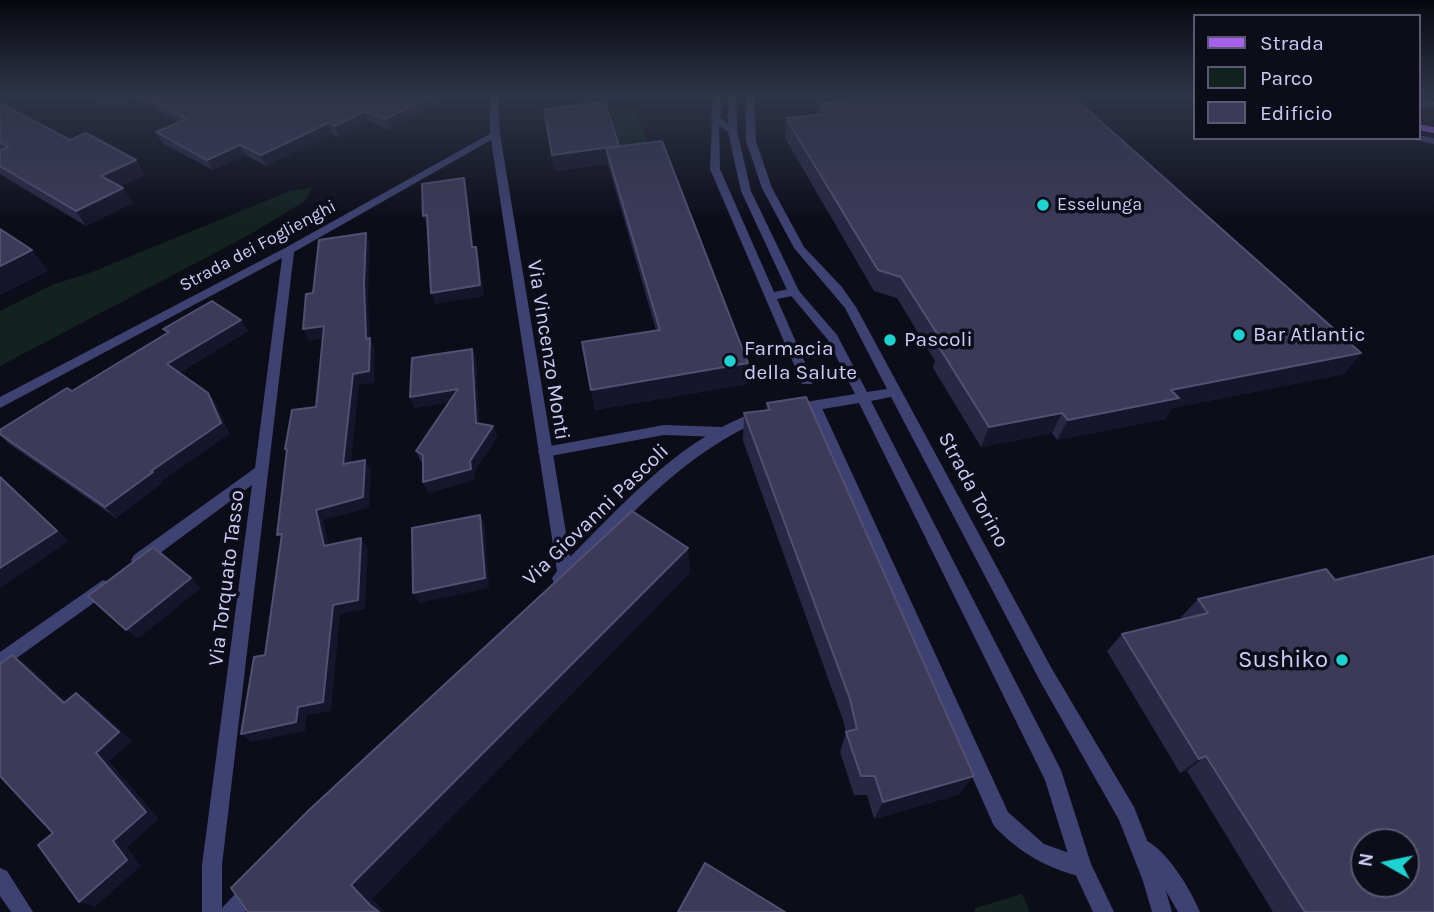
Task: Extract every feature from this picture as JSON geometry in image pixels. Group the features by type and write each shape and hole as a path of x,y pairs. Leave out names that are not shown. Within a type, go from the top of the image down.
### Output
{"street":[{"name":"Strada dei Foglienghi","path":"0,403 289,250 489,138"},
{"name":"Via Vincenzo Monti","path":"496,138 565,573"},
{"path":"715,138 715,169 807,381"},
{"path":"734,138 746,191 794,292 834,338 1054,777 1082,867 1104,912"},
{"name":"Strada Torino","path":"751,138 767,188 799,248 850,307 1046,675 1127,814 1162,912"},
{"name":"Via Torquato Tasso","path":"212,912 212,865 289,250"},
{"path":"769,296 794,292"},
{"name":"Via Giovanni Pascoli","path":"550,588 670,472 720,432 748,419 895,392"},
{"path":"814,406 1001,819 1025,845 1054,860 1082,867"},
{"path":"545,452 664,430 720,432"},
{"path":"0,662 262,470"},
{"path":"1140,846 1169,877 1190,912"},
{"path":"231,912 270,872"},
{"path":"0,878 23,912"}],"green space":[{"path":"615,138 646,138 653,157 622,161"},
{"path":"312,188 305,201 251,234 0,366 0,311 54,284 87,274 290,191"},
{"path":"1022,894 1030,912 975,912 975,908"}],"building":[{"path":"0,138 65,138 70,140 94,138 136,160 101,176 123,188 76,211 0,166 0,150 9,147 0,142"},
{"path":"166,138 298,138 261,155 240,145 207,160"},
{"path":"549,138 616,138 619,146 552,155"},
{"path":"798,138 1119,138 1361,353 1171,390 1179,398 1068,420 1062,413 989,427 939,347 945,346 901,277 878,270"},
{"path":"662,141 748,363 591,390 582,342 660,330 606,148"},
{"path":"464,178 472,247 476,247 480,285 431,293 427,215 423,216 422,184"},
{"path":"0,229 32,250 0,266"},
{"path":"366,233 364,284 366,339 370,338 369,371 353,374 343,464 365,460 363,497 316,510 324,546 361,538 358,600 333,605 323,702 298,707 296,722 241,734 254,657 265,655 282,534 277,535 285,449 292,410 316,407 324,326 303,329 306,294 313,293 319,240"},
{"path":"212,301 241,320 167,364 208,393 221,423 151,471 153,472 105,507 0,434 0,430 67,388 72,391 169,332 163,329"},
{"path":"472,349 476,423 493,426 470,461 471,469 423,482 423,455 416,451 458,389 410,397 412,358"},
{"path":"806,397 974,776 883,802 875,776 861,776 846,732 857,729 850,699 744,413 770,410 767,403"},
{"path":"0,477 57,531 0,568"},
{"path":"632,511 688,548 351,885 379,912 248,912 231,888 308,811"},
{"path":"480,515 485,578 413,593 412,528"},
{"path":"153,547 191,578 126,630 88,596"},
{"path":"1434,556 1434,912 1305,912 1206,756 1199,759 1122,634 1208,613 1198,599 1326,569 1335,580"},
{"path":"12,655 64,703 76,693 119,732 96,753 146,812 113,841 127,860 79,902 38,845 53,833 0,776 0,664"},
{"path":"705,863 785,912 678,912"}],"place":[{"name":"Esselunga","path":"1043,205"},
{"name":"Bar Atlantic","path":"1239,335"},
{"name":"Pascoli","path":"890,340"},
{"name":"Farmacia della Salute","path":"730,361"},
{"name":"Sushiko","path":"1342,660"}]}
